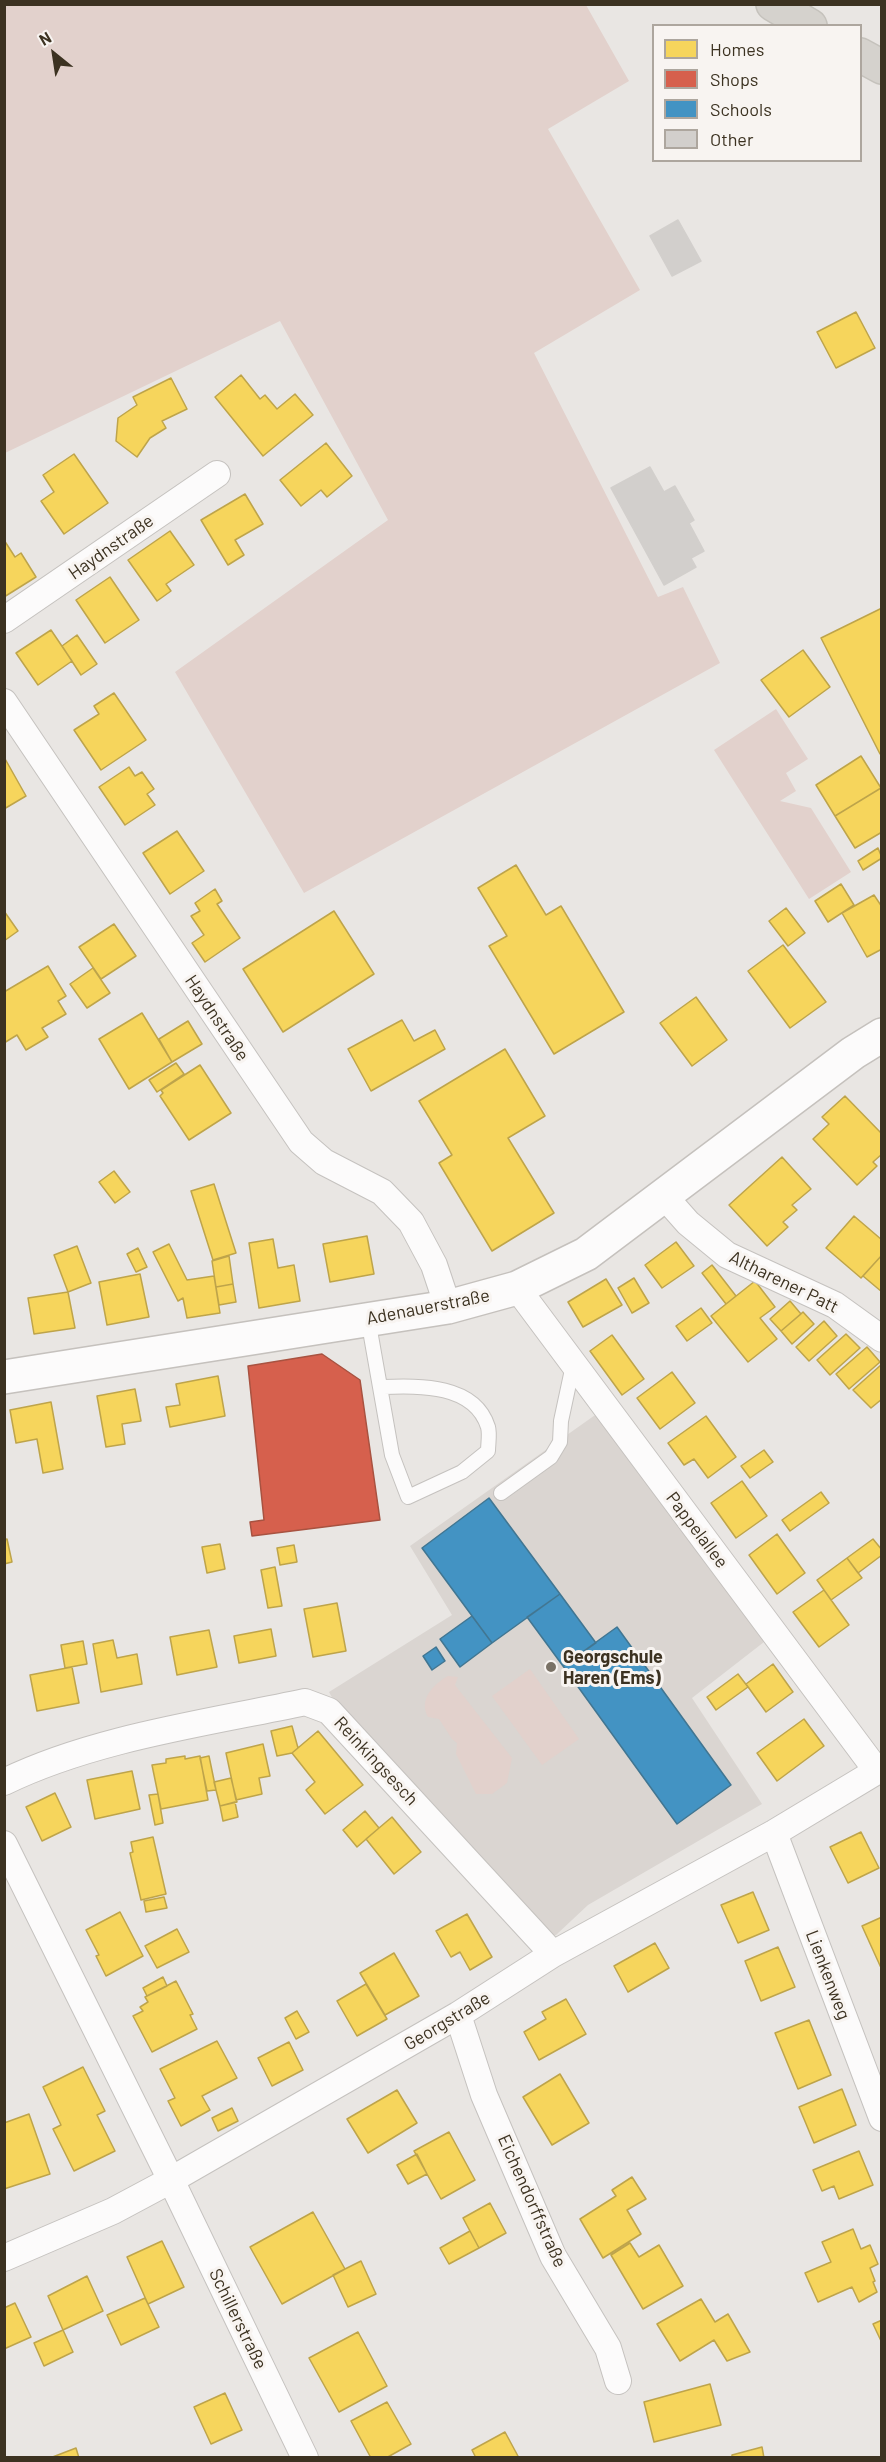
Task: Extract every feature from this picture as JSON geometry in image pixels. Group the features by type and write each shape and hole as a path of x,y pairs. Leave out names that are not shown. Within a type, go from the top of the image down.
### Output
{"main road":[{"path":"773,4 807,24"},
{"path":"862,56 882,67"}],"street":[{"name":"Haydnstraße","path":"4,620 217,474"},
{"name":"Haydnstraße","path":"4,702 301,1142 324,1162 382,1192 411,1222 434,1265 448,1307"},
{"name":"Adenauerstraße","path":"4,1377 448,1307 517,1288 586,1254 853,1053 882,1035"},
{"name":"Altharener Patt","path":"664,1197 688,1223 727,1255 835,1305 882,1339"},
{"name":"Pappelallee","path":"517,1288 879,1770"},
{"name":"Reinkingsesch","path":"4,1782 45,1764 103,1745 305,1702 329,1711 553,1954"},
{"name":"Georgstraße","path":"4,2258 113,2211 171,2180 458,2015 553,1954 774,1833 879,1770"},
{"name":"Lienkenweg","path":"774,1833 882,2118"},
{"path":"4,1844 171,2180"},
{"name":"Eichendorffstraße","path":"458,2015 484,2095 554,2256 608,2348 618,2381"},
{"name":"Schillerstraße","path":"171,2180 305,2457"}],"lane":[{"path":"368,1319 380,1387 392,1455 408,1497 462,1472 488,1451 488,1428 477,1407 449,1391 417,1386 380,1387"},
{"path":"501,1493 551,1457 560,1442 561,1421 573,1365"}],"shaded area":[{"path":"4,5 586,5 629,81 548,129 640,290 534,353 658,597 683,587 720,663 304,893 175,672 388,520 280,321 5,453"},
{"path":"776,709 808,759 786,773 796,791 780,801 811,808 851,872 809,899 714,750"},
{"name":"Georgschule Haren (Ems)","path":"598,1413 764,1642 692,1698 762,1804 588,1905 556,1935 540,1935 335,1703 329,1692 452,1615 410,1546"},
{"path":"530,1669 579,1739 542,1765 492,1696"},
{"path":"448,1676 458,1677 455,1685 512,1758 507,1783 492,1794 476,1794 456,1754 457,1743 439,1719 428,1717 425,1710 429,1693"}],"building: Homes":[{"path":"856,312 875,348 836,368 817,332"},
{"path":"241,375 260,399 265,395 277,409 295,394 313,415 263,456 215,397"},
{"path":"171,378 187,409 162,421 166,428 150,438 137,457 116,441 118,418 137,405 133,397"},
{"path":"326,443 352,476 327,497 321,490 301,506 280,480"},
{"path":"74,454 108,503 64,534 41,501 54,492 43,475"},
{"path":"245,494 263,524 235,540 244,555 228,565 201,520"},
{"path":"170,531 194,565 166,584 171,591 157,601 128,560"},
{"path":"4,540 15,557 21,553 36,577 4,597"},
{"path":"110,577 139,620 105,643 76,600"},
{"path":"882,608 882,754 880,754 821,638"},
{"path":"51,630 72,661 38,685 16,653"},
{"path":"77,635 97,664 81,675 62,646"},
{"path":"803,650 830,687 789,717 761,680"},
{"path":"114,693 146,740 101,770 74,730 99,714 94,706"},
{"path":"861,756 881,788 835,816 816,785"},
{"path":"4,757 26,796 4,809"},
{"path":"129,767 135,776 142,772 154,789 147,794 155,805 125,825 99,787"},
{"path":"881,788 882,832 855,848 835,816"},
{"path":"177,831 204,871 170,894 143,853"},
{"path":"878,848 882,858 863,870 858,861"},
{"path":"516,865 546,915 561,906 624,1012 554,1054 489,946 507,936 478,888"},
{"path":"841,884 854,905 828,922 815,901"},
{"path":"215,889 222,901 217,904 240,938 205,962 192,943 204,935 191,916 200,911 195,903"},
{"path":"874,895 882,907 882,949 867,957 842,913"},
{"path":"786,908 805,933 788,946 769,921"},
{"path":"4,911 18,931 4,941"},
{"path":"334,911 374,974 283,1032 243,969"},
{"path":"114,924 136,956 101,979 79,947"},
{"path":"783,945 826,1002 790,1028 748,971"},
{"path":"48,966 66,996 58,1001 66,1014 42,1028 48,1037 26,1050 17,1035 4,1043 4,992"},
{"path":"93,968 110,993 87,1008 70,984"},
{"path":"696,997 727,1040 692,1066 660,1023"},
{"path":"142,1013 172,1062 129,1089 99,1039"},
{"path":"402,1020 414,1041 435,1030 445,1049 371,1091 348,1049"},
{"path":"188,1021 202,1044 172,1062 159,1039"},
{"path":"505,1049 545,1116 508,1138 554,1213 492,1251 439,1163 452,1155 419,1101"},
{"path":"176,1063 184,1074 157,1092 149,1080"},
{"path":"200,1065 231,1113 189,1140 160,1096 163,1093 161,1090"},
{"path":"845,1096 882,1134 882,1154 873,1162 877,1166 857,1185 813,1139 829,1124 822,1117"},
{"path":"782,1157 811,1189 792,1205 797,1210 783,1222 788,1227 767,1246 729,1205"},
{"path":"114,1171 130,1192 115,1203 99,1182"},
{"path":"214,1184 236,1253 213,1260 191,1191"},
{"path":"854,1216 882,1240 882,1255 861,1278 826,1248"},
{"path":"367,1236 374,1274 330,1282 323,1244"},
{"path":"273,1239 278,1268 294,1265 300,1301 259,1308 249,1243"},
{"path":"676,1242 694,1266 662,1288 645,1265"},
{"path":"169,1244 187,1280 214,1276 220,1313 187,1318 183,1298 178,1301 153,1252"},
{"path":"77,1246 91,1283 68,1292 54,1255"},
{"path":"138,1248 147,1267 136,1272 127,1254"},
{"path":"882,1255 882,1292 863,1276"},
{"path":"229,1256 233,1284 216,1287 212,1261"},
{"path":"712,1265 736,1296 726,1304 702,1273"},
{"path":"140,1274 149,1317 107,1325 99,1282"},
{"path":"634,1278 649,1303 632,1313 618,1288"},
{"path":"606,1279 622,1305 583,1327 568,1302"},
{"path":"755,1281 775,1307 760,1318 777,1339 748,1362 711,1316"},
{"path":"233,1284 236,1302 219,1305 216,1287"},
{"path":"68,1292 75,1328 34,1334 28,1298"},
{"path":"790,1301 801,1314 781,1331 770,1319"},
{"path":"701,1308 712,1323 687,1341 676,1326"},
{"path":"803,1312 814,1324 792,1344 781,1331"},
{"path":"824,1321 837,1336 809,1361 796,1347"},
{"path":"846,1334 860,1348 830,1375 817,1360"},
{"path":"612,1335 644,1379 622,1395 590,1351"},
{"path":"867,1347 880,1362 849,1389 836,1374"},
{"path":"882,1364 882,1399 871,1408 853,1390"},
{"path":"672,1372 695,1403 660,1429 637,1398"},
{"path":"218,1376 225,1416 170,1427 166,1407 180,1405 176,1384"},
{"path":"135,1389 141,1421 122,1424 125,1444 106,1447 97,1396"},
{"path":"51,1402 63,1469 43,1473 37,1439 16,1443 10,1410"},
{"path":"706,1416 736,1457 708,1478 694,1459 684,1465 668,1443"},
{"path":"764,1450 773,1462 750,1478 741,1466"},
{"path":"742,1481 767,1516 736,1538 711,1503"},
{"path":"821,1492 829,1503 790,1531 782,1520"},
{"path":"777,1534 805,1573 777,1594 749,1555"},
{"path":"7,1539 12,1562 4,1564 4,1540"},
{"path":"873,1539 882,1550 882,1555 858,1573 847,1558"},
{"path":"220,1544 225,1569 207,1573 202,1547"},
{"path":"294,1545 297,1562 280,1565 277,1548"},
{"path":"847,1558 862,1578 831,1600 817,1580"},
{"path":"275,1567 282,1606 268,1608 261,1570"},
{"path":"824,1590 849,1625 819,1647 793,1612"},
{"path":"337,1603 346,1651 313,1657 304,1609"},
{"path":"271,1629 276,1656 239,1663 234,1636"},
{"path":"209,1630 217,1667 177,1675 170,1637"},
{"path":"113,1640 117,1658 137,1654 142,1684 101,1692 93,1644"},
{"path":"83,1641 87,1664 65,1668 61,1645"},
{"path":"773,1664 793,1692 766,1712 746,1684"},
{"path":"72,1667 79,1703 37,1711 30,1675"},
{"path":"738,1674 748,1687 716,1710 707,1697"},
{"path":"804,1719 824,1746 777,1781 757,1753"},
{"path":"292,1726 298,1748 292,1753 277,1756 271,1731"},
{"path":"318,1731 363,1785 325,1814 306,1790 315,1782 292,1753"},
{"path":"263,1744 270,1776 259,1778 262,1794 236,1800 226,1753"},
{"path":"185,1756 185,1759 200,1756 208,1800 161,1809 152,1765 166,1763 166,1759"},
{"path":"209,1756 216,1790 207,1791 200,1758"},
{"path":"132,1771 140,1809 95,1819 87,1780"},
{"path":"231,1778 237,1802 220,1806 214,1782"},
{"path":"55,1793 71,1827 42,1841 26,1807"},
{"path":"158,1794 163,1823 155,1825 149,1795"},
{"path":"235,1802 238,1817 223,1821 220,1806"},
{"path":"365,1811 379,1828 357,1847 343,1830"},
{"path":"392,1817 421,1852 394,1874 366,1839"},
{"path":"861,1832 879,1868 848,1883 830,1847"},
{"path":"153,1837 166,1894 141,1900 130,1853 133,1852 131,1842"},
{"path":"753,1892 769,1930 738,1943 721,1905"},
{"path":"164,1897 167,1908 146,1912 144,1901"},
{"path":"120,1912 143,1956 106,1976 96,1956 99,1955 86,1930"},
{"path":"467,1914 492,1957 470,1970 460,1952 451,1957 436,1931"},
{"path":"882,1917 882,1970 862,1926"},
{"path":"177,1929 189,1952 157,1968 145,1946"},
{"path":"655,1943 669,1968 628,1992 614,1966"},
{"path":"778,1947 795,1987 761,2001 745,1961"},
{"path":"394,1953 419,1996 385,2015 360,1973"},
{"path":"163,1977 167,1986 147,1996 143,1988"},
{"path":"176,1981 193,2014 190,2015 197,2029 152,2052 133,2016 143,2011 140,2007 148,2002 145,1997"},
{"path":"366,1984 387,2019 357,2036 337,2001"},
{"path":"566,1999 586,2034 539,2060 524,2032 546,2019 542,2012"},
{"path":"297,2011 309,2032 296,2039 285,2018"},
{"path":"809,2020 831,2075 798,2089 775,2033"},
{"path":"217,2041 237,2078 202,2096 210,2110 181,2126 168,2101 175,2098 160,2069"},
{"path":"289,2042 303,2070 272,2086 258,2058"},
{"path":"83,2067 105,2111 97,2115 115,2151 74,2171 53,2129 61,2125 43,2087"},
{"path":"560,2074 589,2123 552,2145 523,2097"},
{"path":"842,2089 856,2125 814,2143 799,2107"},
{"path":"397,2090 417,2123 368,2153 347,2119"},
{"path":"232,2108 238,2121 218,2131 212,2118"},
{"path":"29,2114 50,2174 4,2189 4,2123"},
{"path":"449,2132 475,2180 441,2199 414,2151"},
{"path":"859,2151 873,2185 839,2199 834,2186 822,2191 813,2170"},
{"path":"417,2154 427,2174 408,2184 397,2165"},
{"path":"632,2177 646,2199 627,2210 641,2234 603,2258 580,2219 616,2196 612,2190"},
{"path":"490,2203 506,2233 479,2248 463,2218"},
{"path":"313,2212 345,2269 282,2304 250,2247"},
{"path":"853,2229 861,2249 870,2245 878,2264 870,2268 877,2292 859,2302 852,2287 818,2302 805,2273 831,2262 822,2242"},
{"path":"470,2231 479,2248 449,2264 440,2248"},
{"path":"162,2241 184,2287 148,2304 127,2257"},
{"path":"630,2243 639,2257 659,2245 683,2286 643,2309 611,2255"},
{"path":"361,2261 376,2294 348,2307 333,2275"},
{"path":"87,2276 103,2311 63,2330 48,2296"},
{"path":"145,2298 159,2327 121,2345 107,2315"},
{"path":"701,2299 715,2322 728,2314 750,2352 727,2361 714,2340 680,2361 657,2324"},
{"path":"15,2303 31,2337 4,2349 4,2308"},
{"path":"882,2320 882,2343 873,2324"},
{"path":"63,2330 73,2352 44,2366 34,2343"},
{"path":"358,2332 387,2386 339,2412 309,2358"},
{"path":"710,2384 721,2425 654,2442 644,2402"},
{"path":"225,2393 242,2430 211,2444 194,2407"},
{"path":"387,2402 411,2444 386,2458 371,2458 351,2421"},
{"path":"505,2432 519,2458 476,2458 472,2450"},
{"path":"762,2447 764,2458 732,2458 732,2455"},
{"path":"76,2448 79,2458 50,2458"}],"building: Shops":[{"path":"322,1354 360,1380 380,1520 252,1536 250,1522 264,1520 248,1366"}],"building: Schools":[{"path":"489,1498 560,1594 492,1643 422,1548"},
{"path":"560,1594 596,1643 563,1666 527,1617"},
{"path":"472,1616 492,1643 460,1667 440,1639"},
{"path":"617,1627 731,1785 677,1824 563,1666"},
{"path":"436,1647 445,1661 432,1670 423,1656"}],"building: Other":[{"path":"678,220 701,261 672,276 650,236"},
{"path":"650,467 664,492 675,486 694,520 689,523 704,551 691,558 696,567 664,585 611,488"}],"place":[{"name":"Georgschule Haren (Ems)","path":"551,1667"}]}
